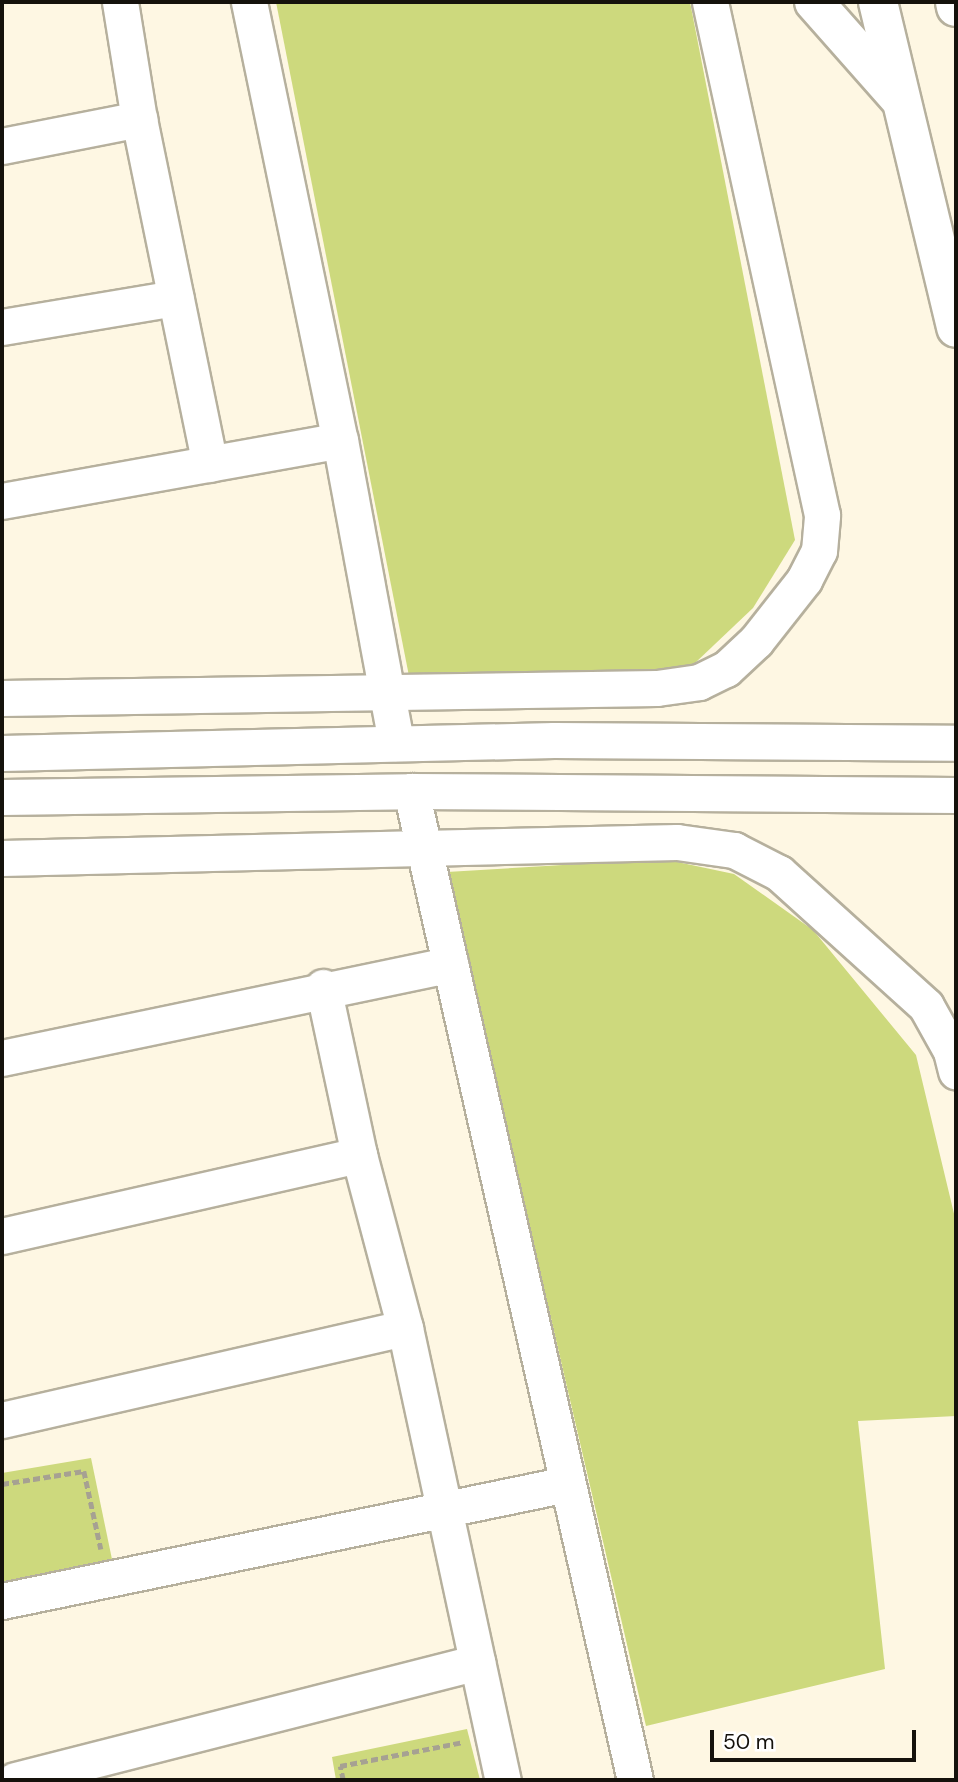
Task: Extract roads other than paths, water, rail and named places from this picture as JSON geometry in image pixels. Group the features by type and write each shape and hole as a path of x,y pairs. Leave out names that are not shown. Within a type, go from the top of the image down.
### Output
{"main road":[{"path":"814,2 902,101"},
{"path":"878,2 956,328"}],"street":[{"path":"120,2 139,119 210,464"},
{"path":"249,2 340,440 396,743"},
{"path":"2,698 657,688 699,682 726,669 756,641 804,580 819,551 822,515 710,2"},
{"path":"2,146 139,119"},
{"path":"2,327 176,298"},
{"path":"2,501 340,440"},
{"path":"657,688 659,741"},
{"path":"466,691 477,742 497,792 503,849"},
{"path":"2,753 477,742 956,743"},
{"path":"411,791 427,851 450,964 635,1780"},
{"path":"2,797 411,791 956,795"},
{"path":"666,793 677,842"},
{"path":"2,858 427,851 677,842 734,850 779,873 926,1006 951,1051 956,1071"},
{"path":"2,1058 323,987 450,964"},
{"path":"323,987 359,1155 405,1328 503,1780"},
{"path":"2,1236 359,1155"},
{"path":"2,1420 405,1328"},
{"path":"2,1601 567,1484"},
{"path":"15,1780 477,1662"}]}
